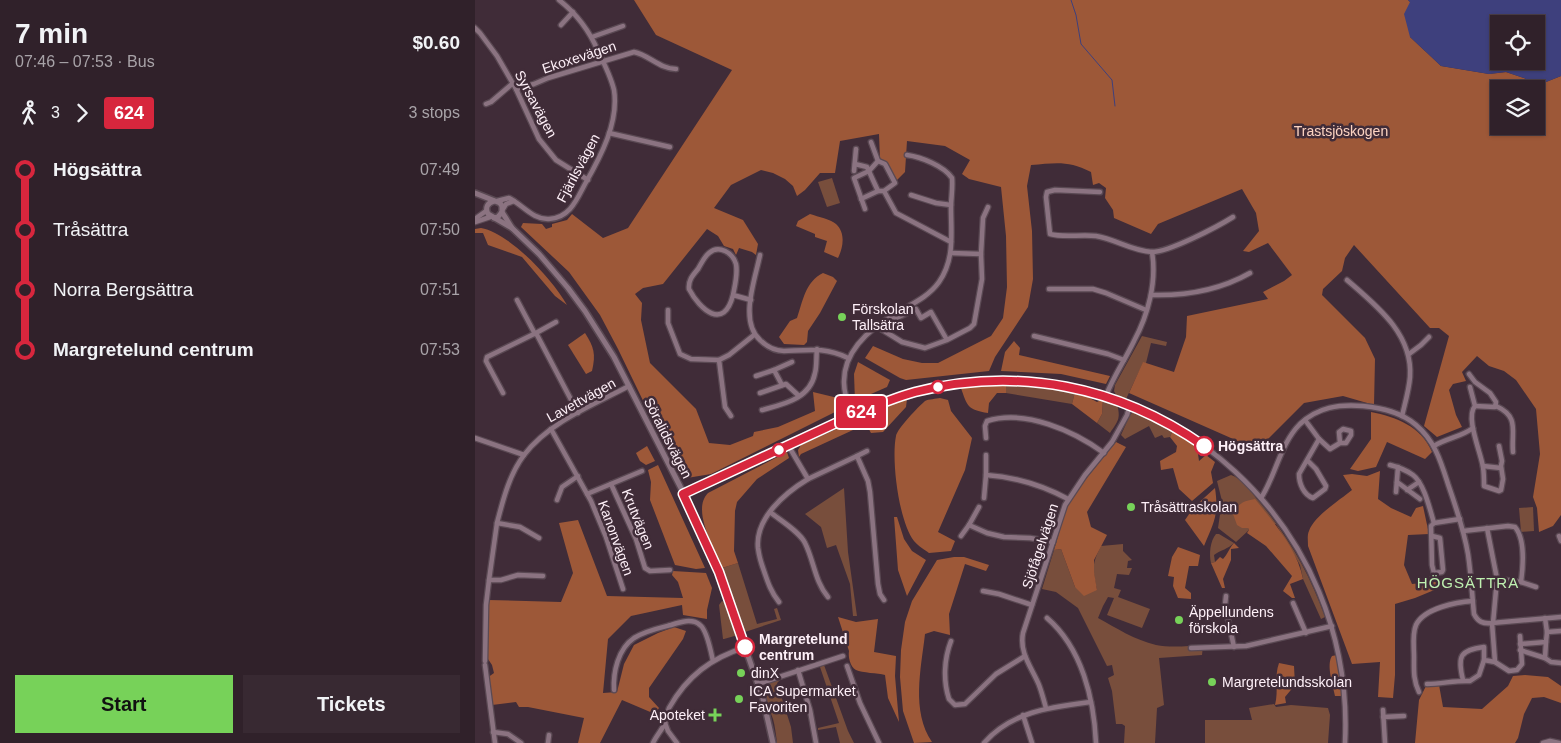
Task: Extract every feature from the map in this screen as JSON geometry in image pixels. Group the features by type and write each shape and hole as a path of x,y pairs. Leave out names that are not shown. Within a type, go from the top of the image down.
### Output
{"street":[{"name":"Fjärilsvägen","path":"514,201 535,216 542,218 552,219 562,216 569,211 588,180 609,133 614,108 614,90 592,37 573,12 559,0"},
{"path":"561,25 573,12"},
{"path":"592,37 623,26"},
{"name":"Syrsavägen","path":"475,28 491,47 516,89 533,128 548,151 556,160 588,180"},
{"name":"Ekoxevägen","path":"516,89 634,52 667,68 676,69"},
{"path":"486,104 512,84"},
{"name":"Fjärilsvägen","path":"609,133 670,147"},
{"path":"861,199 877,191 884,191 895,183 885,164 878,161 871,142"},
{"path":"854,171 856,149"},
{"path":"851,416 844,384 844,373 848,358 860,341 877,325 917,302 930,292 941,279 951,253 952,178 947,170 907,155"},
{"path":"865,209 853,178 869,171 878,161"},
{"path":"855,164 867,166 877,191"},
{"path":"1100,192 1055,190 1047,192 1050,234 1100,237 1136,249 1152,252 1204,233 1233,218"},
{"path":"884,191 896,213 951,242"},
{"path":"475,193 500,203 503,211"},
{"path":"475,193 492,217"},
{"path":"911,195 936,203 951,204"},
{"path":"475,220 486,209 488,204 509,198 514,201"},
{"path":"475,220 498,217 506,204 514,201"},
{"path":"947,340 931,312 921,318 916,309 890,322 881,329 902,342 925,348 947,340 974,324 982,280 983,218 988,206"},
{"name":"Söralidsvägen","path":"503,211 512,228"},
{"name":"Söralidsvägen","path":"492,217 512,228 539,254 569,288 605,342 629,386 683,494 719,572 767,712 773,743"},
{"path":"713,250 724,250 733,258 736,268 733,295 727,311 723,314 716,314 705,310 690,292 689,280 713,250"},
{"path":"1106,396 1138,332 1151,295 1152,252"},
{"path":"951,253 981,254"},
{"path":"760,255 749,319 754,335 766,346 775,350 817,349 830,351 848,358"},
{"path":"1151,295 1178,294 1214,288 1234,282 1250,274"},
{"path":"1347,280 1385,315 1400,335 1409,354 1409,383 1402,416"},
{"path":"1049,289 1093,289 1146,310"},
{"path":"733,295 751,300"},
{"path":"517,300 578,413"},
{"path":"668,310 667,320 680,354 691,359 719,360 729,355 754,335"},
{"path":"503,393 486,361 487,357 556,322"},
{"path":"1033,336 1109,354 1123,360"},
{"path":"1409,354 1421,346 1429,336"},
{"path":"762,410 789,402 806,392 815,375 817,349"},
{"path":"719,360 725,407 731,416"},
{"path":"756,376 791,362"},
{"path":"774,370 782,385"},
{"path":"1469,374 1475,382 1491,393 1495,399 1496,406"},
{"path":"683,494 851,416 915,392 945,386 978,382 1018,381 1042,383 1106,396 1131,405 1169,423 1207,448 1235,471 1283,525 1309,568 1332,626 1344,689 1345,743"},
{"path":"760,393 786,384 799,396"},
{"name":"Lavettvägen","path":"495,743 485,663 486,605 497,522 510,481 524,455 551,429 629,386"},
{"path":"1470,387 1475,406 1471,412 1473,428 1483,466 1484,486 1499,491 1501,490 1503,479 1499,446"},
{"name":"Sjöfågelvägen","path":"1046,708 1039,685 1025,656 1022,637 1060,517 1068,499 1112,442 1131,405"},
{"path":"1261,498 1268,488 1289,438 1305,420 1322,410 1340,405 1377,408 1402,416 1423,431 1434,446 1463,531 1470,564 1474,614 1476,618 1483,623 1493,623 1561,617"},
{"path":"1475,406 1491,408 1496,406 1506,411 1514,426 1513,452"},
{"path":"985,438 987,421 998,418 1021,419 1046,424 1077,436 1104,453"},
{"path":"1305,420 1319,439 1330,449 1340,443"},
{"path":"1434,446 1473,428"},
{"name":"Kanonvägen","path":"551,429 587,494 606,537 623,589"},
{"path":"475,438 524,455"},
{"path":"1307,460 1316,469 1326,486 1325,489 1313,498 1302,487 1299,478 1300,471 1319,439"},
{"path":"789,445 808,479"},
{"path":"779,602 771,591 758,548 758,539 765,519 785,495 808,479 867,451"},
{"path":"984,498 987,475 986,455"},
{"path":"857,456 868,481 878,584 880,594 884,600"},
{"path":"1390,464 1414,476 1419,482 1427,502 1433,523 1431,526 1431,536 1432,565 1433,575 1443,570 1441,538 1431,536"},
{"path":"1483,466 1501,468"},
{"path":"1396,492 1398,467"},
{"name":"Kanonvägen","path":"587,494 642,471"},
{"path":"987,475 1009,477 1029,482 1068,499"},
{"path":"557,500 562,487 578,476"},
{"path":"1397,482 1420,499"},
{"path":"1407,490 1419,482"},
{"name":"Krutvägen","path":"611,484 635,539 645,568 650,571 669,570"},
{"path":"961,536 979,507"},
{"path":"770,512 803,540 820,585 828,597"},
{"path":"1433,523 1460,519"},
{"path":"497,522 521,528 539,538"},
{"path":"969,525 987,533 1004,537 1031,538 1053,542"},
{"path":"1463,531 1515,527 1518,531 1523,554 1521,582"},
{"path":"1487,528 1497,579 1493,623 1495,662"},
{"path":"489,580 501,580 519,575 543,576"},
{"path":"1497,579 1521,582 1535,587"},
{"path":"983,591 1032,604"},
{"path":"1226,596 1225,605 1234,647"},
{"path":"1419,692 1414,674 1414,635 1416,626 1426,616 1440,607 1473,601"},
{"path":"1293,603 1306,633"},
{"path":"1047,618 1057,626 1078,661 1091,702 1096,743"},
{"path":"1545,618 1547,632 1545,658"},
{"path":"614,690 616,666 624,648 634,638 657,629 689,621 700,624 703,628 713,661"},
{"path":"1191,648 1253,645 1332,626"},
{"path":"1547,632 1561,631"},
{"path":"1484,660 1495,662 1509,672 1519,669 1522,664 1520,636"},
{"path":"951,641 945,672 949,699 955,705 965,704 996,674 1025,656"},
{"path":"1520,644 1546,642"},
{"path":"653,743 665,723 669,710 686,684 702,668 713,661 745,647"},
{"path":"1427,684 1470,681 1479,675 1484,660 1485,648 1469,649 1464,653 1460,664 1463,680"},
{"path":"1520,650 1545,658 1551,662 1561,663"},
{"path":"758,684 843,656"},
{"path":"847,666 879,743"},
{"path":"798,670 810,710 816,743"},
{"path":"984,743 1003,727 1023,716 1046,708 1091,702"},
{"path":"1383,710 1385,743"},
{"path":"1023,716 1032,743"},
{"path":"1383,717 1404,716"},
{"path":"665,723 668,731 677,743"},
{"path":"493,732 508,734 521,743"},
{"path":"548,743 549,736"},
{"path":"1543,743 1553,741 1559,743"}],"shaded area":[{"path":"1408,0 1561,0 1561,76 1545,82 1545,80 1529,80 1506,72 1489,74 1441,66 1410,37 1404,14 1410,2"},
{"path":"832,178 840,203 827,207 818,182"},
{"path":"1142,336 1167,342 1166,346 1151,343 1146,363 1143,363 1126,399 1116,395 1114,391 1115,385"},
{"path":"1006,384 1075,392 1072,404 1006,393"},
{"path":"1103,399 1117,404 1119,413 1118,420 1110,433 1097,423 1102,414"},
{"path":"1134,411 1138,411 1173,430 1170,437 1164,438 1162,435 1155,438 1149,426 1125,439 1121,435 1130,415"},
{"path":"1231,475 1248,488 1278,525 1312,584 1325,617 1321,619 1303,579 1300,565 1276,524 1248,528 1249,530 1236,542 1218,528 1222,501 1217,481"},
{"path":"844,488 848,552 857,616 853,616 850,584 836,545 827,548 821,527 805,514"},
{"path":"1533,507 1534,531 1521,532 1519,508"},
{"path":"1216,534 1234,543 1214,555 1215,562 1211,563 1212,540"},
{"path":"1123,544 1123,551 1132,560 1128,561 1127,568 1132,568 1129,575 1117,574 1114,588 1121,590 1118,597 1150,609 1142,628 1107,615 1114,598 1108,597 1098,618 1148,643 1174,647 1203,645 1202,655 1159,658 1164,705 1157,708 1155,743 1124,743 1125,726 1116,724 1112,691 1108,678 1114,675 1112,665 1107,666 1078,608 1056,592 1042,589 1054,550 1061,549 1075,587 1097,590 1094,567 1101,546"},
{"path":"738,563 757,624 777,619 774,609 777,608 781,620 745,632 722,568"},
{"path":"722,601 726,603 732,626 738,635 724,639 719,605"},
{"path":"824,665 854,743 840,743 836,727 818,730 818,728 839,723 820,667"},
{"path":"798,673 777,683 791,727 793,743 777,743 774,722 765,692 767,683"},
{"path":"1274,704 1276,707 1291,705 1328,708 1330,715 1328,743 1205,743 1205,720 1252,720 1249,708"}],"green space":[{"name":"Trastsjöskogen","path":"634,0 1408,0 1410,2 1410,37 1441,66 1489,74 1506,72 1529,80 1490,80 1490,135 1545,135 1545,82 1561,76 1561,515 1553,526 1539,532 1537,508 1533,497 1540,454 1536,409 1516,380 1504,371 1489,366 1477,356 1462,372 1466,381 1453,384 1449,390 1456,415 1462,427 1437,437 1424,426 1449,336 1439,328 1430,328 1354,245 1345,258 1342,271 1323,289 1322,295 1365,338 1375,359 1374,405 1343,396 1304,403 1268,439 1249,446 1129,393 1143,362 1174,372 1186,337 1187,316 1268,299 1263,292 1292,275 1268,243 1249,252 1243,251 1259,231 1256,213 1242,189 1158,224 1151,234 1114,218 1113,210 1105,198 1106,188 1099,183 1093,185 1091,172 1068,164 1031,165 1027,186 1032,231 1033,279 1028,307 995,357 989,371 906,380 900,378 865,358 873,346 903,359 922,363 938,363 991,336 1003,318 1007,287 1006,236 1001,187 969,179 962,174 970,160 945,146 907,141 905,172 895,182 880,160 879,134 840,141 835,173 820,173 797,196 793,186 785,179 761,170 731,185 714,208 743,220 758,244 756,255 739,248 736,255 733,249 724,246 718,236 707,229 663,284 643,288 635,294 642,303 641,320 650,363 696,409 709,443 730,445 753,436 754,432 778,427 815,411 813,392 842,399 845,407 711,474 681,479 600,315 569,272 521,227 523,223 542,224 546,229 552,227 552,224 567,220 572,214 603,238 628,228 732,70 656,35"},
{"path":"810,214 831,221 839,228 843,241 838,258 824,252 827,241 815,237 815,234 796,226 798,221"},
{"path":"481,228 505,239 530,259 552,283 567,305 555,296 522,257 488,245 483,233 475,233 475,229"},
{"path":"823,273 837,281 808,331 807,342 804,345 784,344 779,337 790,321 797,318 803,299 812,281"},
{"path":"585,333 594,355 592,371 586,374 568,345"},
{"path":"1014,341 1020,348 1019,355 1110,376 1106,384 1061,374 1001,371 1005,352"},
{"path":"858,362 890,380 887,387 855,401 854,374"},
{"path":"1006,384 1006,393 997,393 989,403 988,413 972,409 967,403 961,388"},
{"path":"1075,392 1097,402 1103,399 1102,414 1097,423 1072,404"},
{"path":"940,398 948,400 951,411 972,438 965,470 938,532 955,541 951,551 929,553 914,541 904,520 897,490 895,447 897,433 913,412 925,401"},
{"path":"907,399 906,407 883,432 871,433 866,424 801,454 799,457 798,450 801,445"},
{"path":"1371,412 1407,424 1421,435 1432,452 1425,459 1387,442 1376,467 1358,471 1350,469 1371,439"},
{"path":"1173,430 1197,447 1199,461 1206,455 1215,462 1211,472 1213,483 1192,501 1179,489 1173,468 1161,470 1160,461 1176,452 1177,446 1170,437"},
{"path":"1116,442 1126,447 1087,512 1091,527 1107,535 1094,560 1097,590 1084,596 1075,587 1061,549 1054,550 1067,506 1077,490"},
{"path":"647,446 655,461 646,465 640,461 636,453"},
{"path":"787,452 789,458 757,479 737,502 734,551 738,563 722,568 706,530 702,509 703,500 708,493"},
{"path":"658,465 705,568 696,569 675,565 650,500 651,482 648,470"},
{"path":"1380,471 1378,499 1391,508 1411,517 1416,508 1423,506 1429,534 1408,535 1404,565 1412,584 1442,581 1444,586 1395,604 1395,675 1393,698 1378,697 1380,662 1352,664 1308,546 1308,533 1312,525 1328,509 1352,490 1343,475 1367,476"},
{"path":"1215,488 1215,518 1204,546 1185,520 1194,507"},
{"path":"1255,499 1284,536 1296,557 1303,579 1290,584 1295,598 1292,598 1283,591 1292,576 1266,546 1247,533 1248,528 1242,528 1237,525 1233,514 1235,510 1242,503"},
{"path":"894,517 897,517 904,539 912,551 926,560 907,596 898,570"},
{"path":"578,520 607,596 683,598 678,582 672,575 673,571 706,573 712,588 707,619 683,615 682,605 631,616 608,639 603,693 617,692 624,664 634,645 674,627 686,631 683,639 649,688 649,697 659,708 655,714 622,700 600,743 578,743 584,718 528,707 519,707 516,702 492,705 487,678 494,673 492,665 486,656 488,600 561,602 573,573 559,523"},
{"path":"1234,543 1239,548 1231,549 1231,560 1223,579 1225,588 1222,588 1211,563 1220,557 1223,559"},
{"path":"1178,547 1200,555 1198,566 1189,566 1185,588 1191,593 1191,599 1178,598 1173,586 1174,577 1168,576 1172,557"},
{"path":"964,557 989,565 986,571 965,564 949,614 950,635 934,631 925,634 919,690 921,717 932,742 914,743 903,711 900,677 905,622 912,601 937,560"},
{"path":"838,617 856,622 878,619 874,652 896,656 895,676 899,722 888,698 885,675 859,671 852,666"},
{"path":"1337,655 1342,696 1335,696 1330,670 1330,660 1332,656"},
{"path":"1279,663 1294,666 1295,685 1285,697 1286,703 1275,705 1277,673"},
{"path":"1513,676 1548,677 1561,686 1561,703 1544,697 1532,698 1524,714 1515,743 1415,743 1419,700 1426,686 1439,685 1443,707 1482,709 1508,686"}],"waterway":[{"path":"1071,0 1076,15 1081,44 1112,80 1115,106"}],"bus line":[{"name":"624","path":"745,647 719,572 683,494 851,416 915,392 954,384 998,381 1042,383 1083,390 1123,402 1169,423 1204,446"}],"place":[{"name":"Förskolan Tallsätra","path":"842,317"},
{"name":"Högsättra","path":"1204,446"},
{"name":"Tråsättraskolan","path":"1131,507"},
{"name":"Äppellundens förskola","path":"1179,620"},
{"name":"Margretelund centrum","path":"745,647"},
{"name":"dinX","path":"741,673"},
{"name":"Margretelundsskolan","path":"1212,682"},
{"name":"ICA Supermarket Favoriten","path":"739,699"},
{"name":"Apoteket","path":"715,715"}],"district":[{"name":"HÖGSÄTTRA","path":"1468,583"}]}
